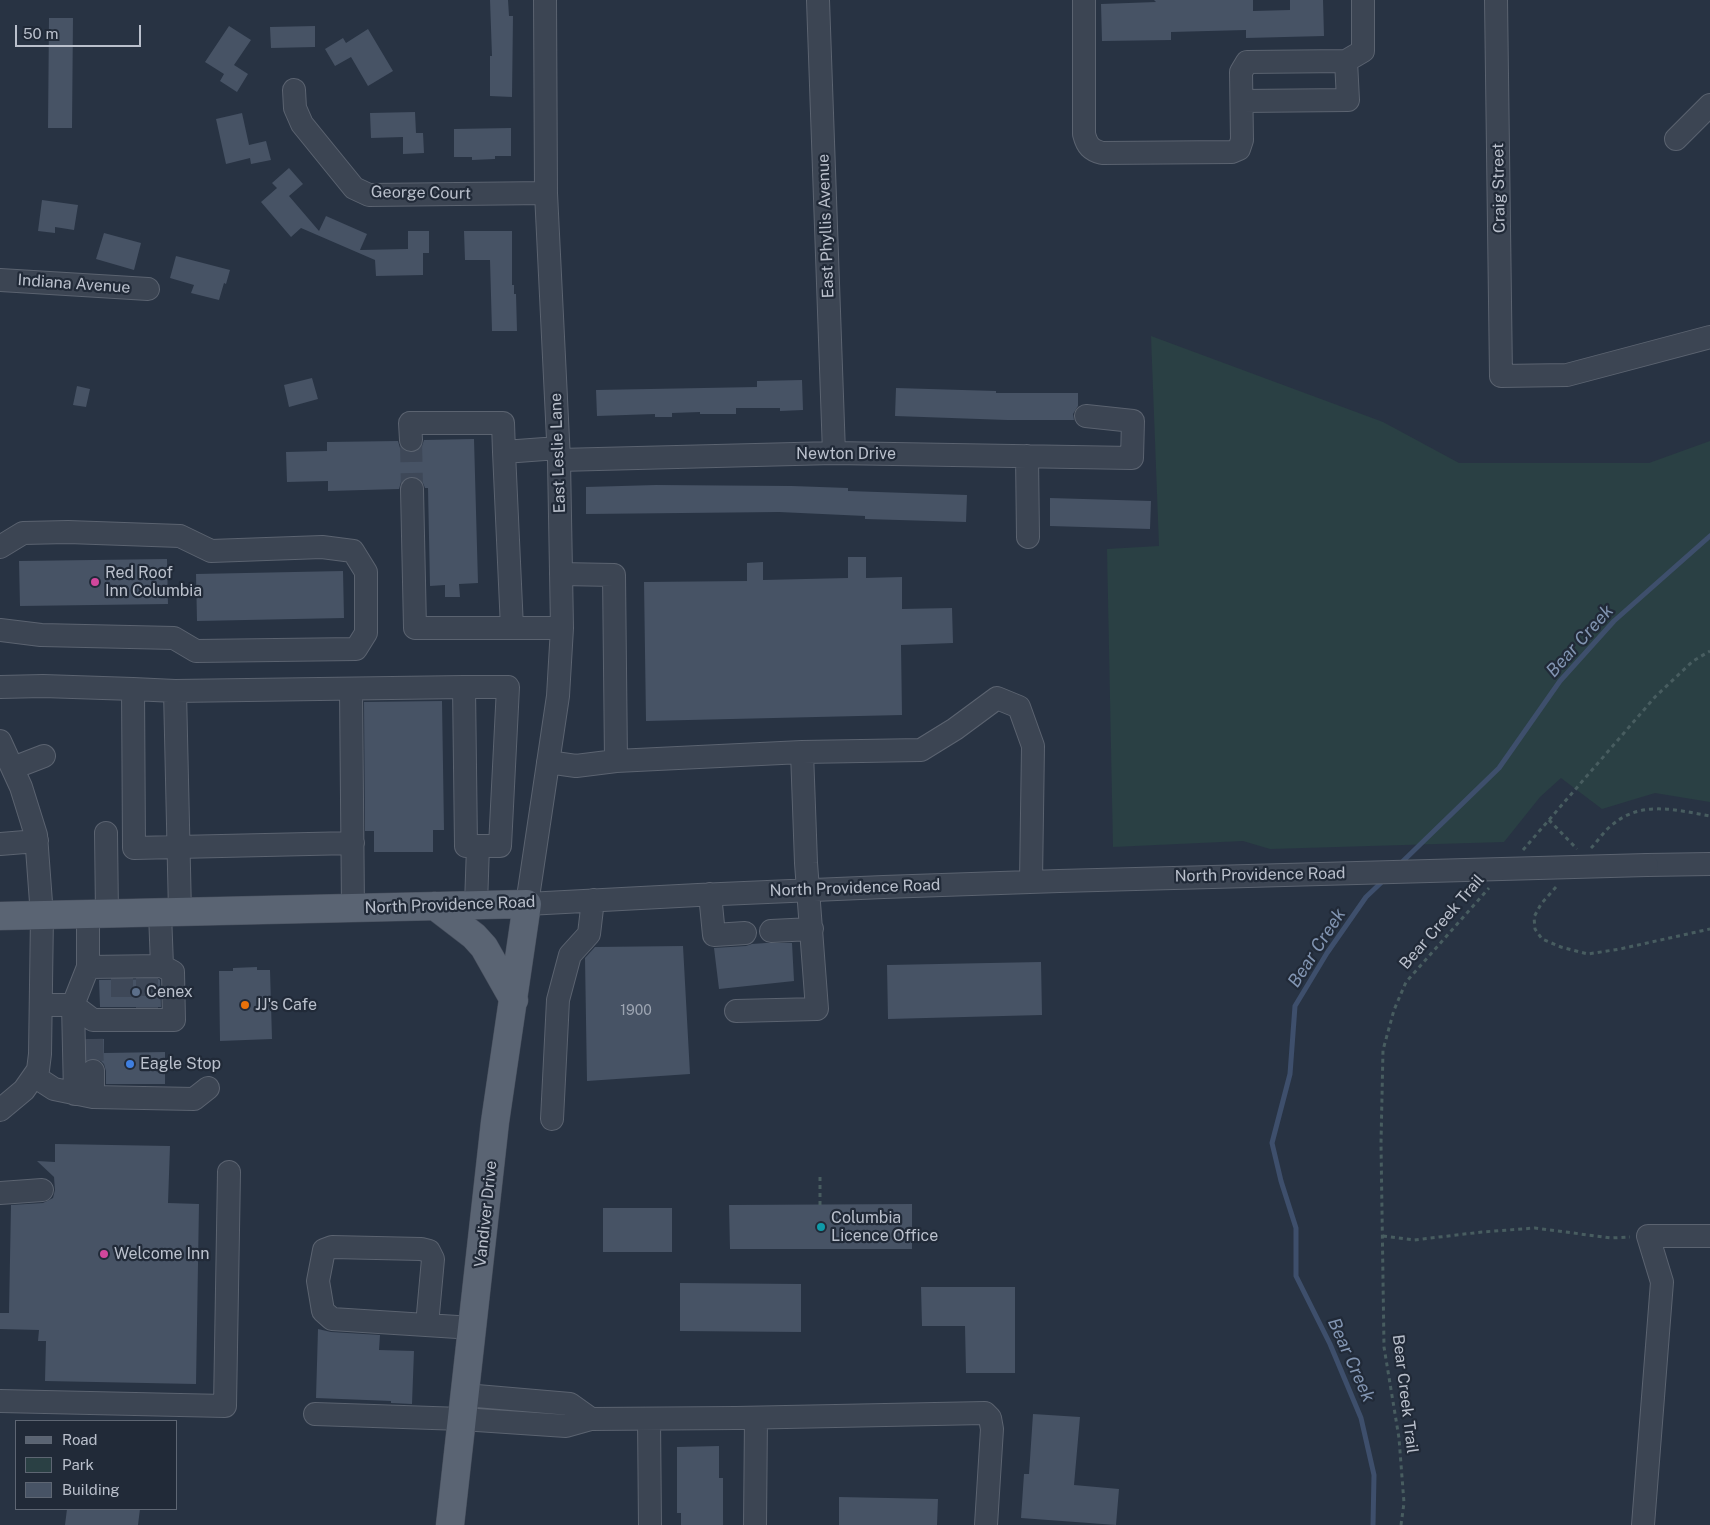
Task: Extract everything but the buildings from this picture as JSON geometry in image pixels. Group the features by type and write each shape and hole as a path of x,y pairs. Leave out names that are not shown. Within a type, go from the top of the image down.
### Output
{"main road":[{"name":"North Providence Road","path":"0,916 527,904"},
{"name":"Vandiver Drive","path":"450,1525 496,1122 527,904"},
{"path":"435,906 472,934 479,942 514,1000"}],"street":[{"name":"East Leslie Lane","path":"527,904 558,696 562,628 558,454 546,193 545,0"},
{"name":"East Phyllis Avenue","path":"818,0 834,453"},
{"path":"1084,0 1084,134 1086,143 1092,150 1102,153 1232,152 1239,149 1242,140 1241,72 1247,62 1346,61 1363,51 1363,0"},
{"name":"Craig Street","path":"1496,0 1501,376 1567,375 1710,337"},
{"path":"1242,101 1348,100 1346,61"},
{"name":"George Court","path":"294,90 295,108 302,124 354,188 369,195 546,193"},
{"path":"1676,139 1710,105"},
{"name":"Indiana Avenue","path":"0,280 148,289"},
{"name":"Newton Drive","path":"504,452 558,454 834,453 1132,458 1133,421 1086,416"},
{"path":"410,440 410,423 503,423 512,628"},
{"path":"1027,456 1028,537"},
{"path":"412,489 415,628 562,628"},
{"path":"0,547 23,533 68,532 180,536 211,551 322,547 353,550 366,572 366,633 356,649 196,651 174,638 41,635 0,630"},
{"path":"561,574 614,575 616,761"},
{"path":"0,687 43,686 175,691 464,687 508,688 500,846 466,846 464,687"},
{"path":"134,689 134,848 353,843"},
{"path":"351,690 353,908"},
{"path":"152,969 170,913 178,846 175,691"},
{"path":"548,762 576,766 616,761 802,752 921,750 955,729 997,698 1019,707 1033,746 1031,881"},
{"path":"0,741 9,773 21,787 36,835 42,916 40,1054 38,1070 24,1090 0,1110"},
{"path":"736,1011 817,1009 806,863 802,752"},
{"path":"9,773 44,756"},
{"path":"84,1096 73,1004 88,967 97,914 106,834"},
{"path":"0,844 37,841"},
{"path":"476,905 478,846"},
{"name":"North Providence Road","path":"527,904 710,894 1031,881 1710,864"},
{"path":"710,894 714,935 745,933"},
{"path":"552,1119 558,1000 570,954 589,934 593,900"},
{"path":"771,931 812,929"},
{"path":"73,1004 93,1030 122,1016 147,1016 174,1020 173,972 152,969 122,971 88,967"},
{"path":"41,1005 73,1004"},
{"path":"84,1096 93,1071"},
{"path":"34,1076 54,1090 84,1096 194,1098 208,1088"},
{"path":"0,1401 225,1406 229,1172"},
{"path":"0,1193 42,1190"},
{"path":"1644,1525 1662,1282 1648,1236 1710,1236"},
{"path":"427,1325 433,1259 429,1252 421,1249 332,1247 324,1250 318,1281 323,1310 332,1319 473,1328"},
{"path":"315,1414 570,1404 590,1419 756,1418 985,1413 990,1418 992,1429 986,1525"},
{"path":"755,1525 756,1418"},
{"path":"649,1419 650,1525"}],"path":[{"path":"1523,850 1655,697 1693,661 1710,651"},
{"path":"1589,850 1613,824 1638,810 1665,808 1710,816"},
{"path":"1549,820 1584,856"},
{"path":"1559,883 1541,904 1534,917 1535,929 1542,939 1562,947 1588,954 1620,949 1710,929"},
{"name":"Bear Creek Trail","path":"1401,1525 1404,1503 1399,1438 1384,1347 1381,1143 1383,1050 1394,1010 1406,982 1490,887"},
{"path":"820,1175 820,1204"},
{"path":"1382,1236 1414,1240 1535,1228 1611,1238 1648,1236"}],"green space":[{"path":"1151,336 1383,422 1459,463 1649,463 1710,441 1710,802 1655,793 1602,809 1561,778 1540,797 1504,842 1270,849 1243,841 1113,847 1107,549 1159,546"}],"waterway":[{"name":"Bear Creek","path":"1400,864 1499,768 1560,681 1614,621 1710,536"},
{"name":"Bear Creek","path":"1373,1525 1374,1475 1361,1418 1330,1344 1296,1276 1296,1228 1281,1181 1272,1143 1290,1074 1295,1006 1327,953 1366,897 1385,879"}],"tunnel":[{"path":"411,440 412,489"},
{"path":"147,974 147,1010"},
{"path":"122,975 122,1011"},
{"path":"92,1039 93,1071"}],"place":[{"name":"Red Roof Inn Columbia","path":"95,582"},
{"name":"Cenex","path":"136,992"},
{"name":"JJ's Cafe","path":"245,1005"},
{"name":"Eagle Stop","path":"130,1064"},
{"name":"Columbia Licence Office","path":"821,1227"},
{"name":"Welcome Inn","path":"104,1254"}]}
